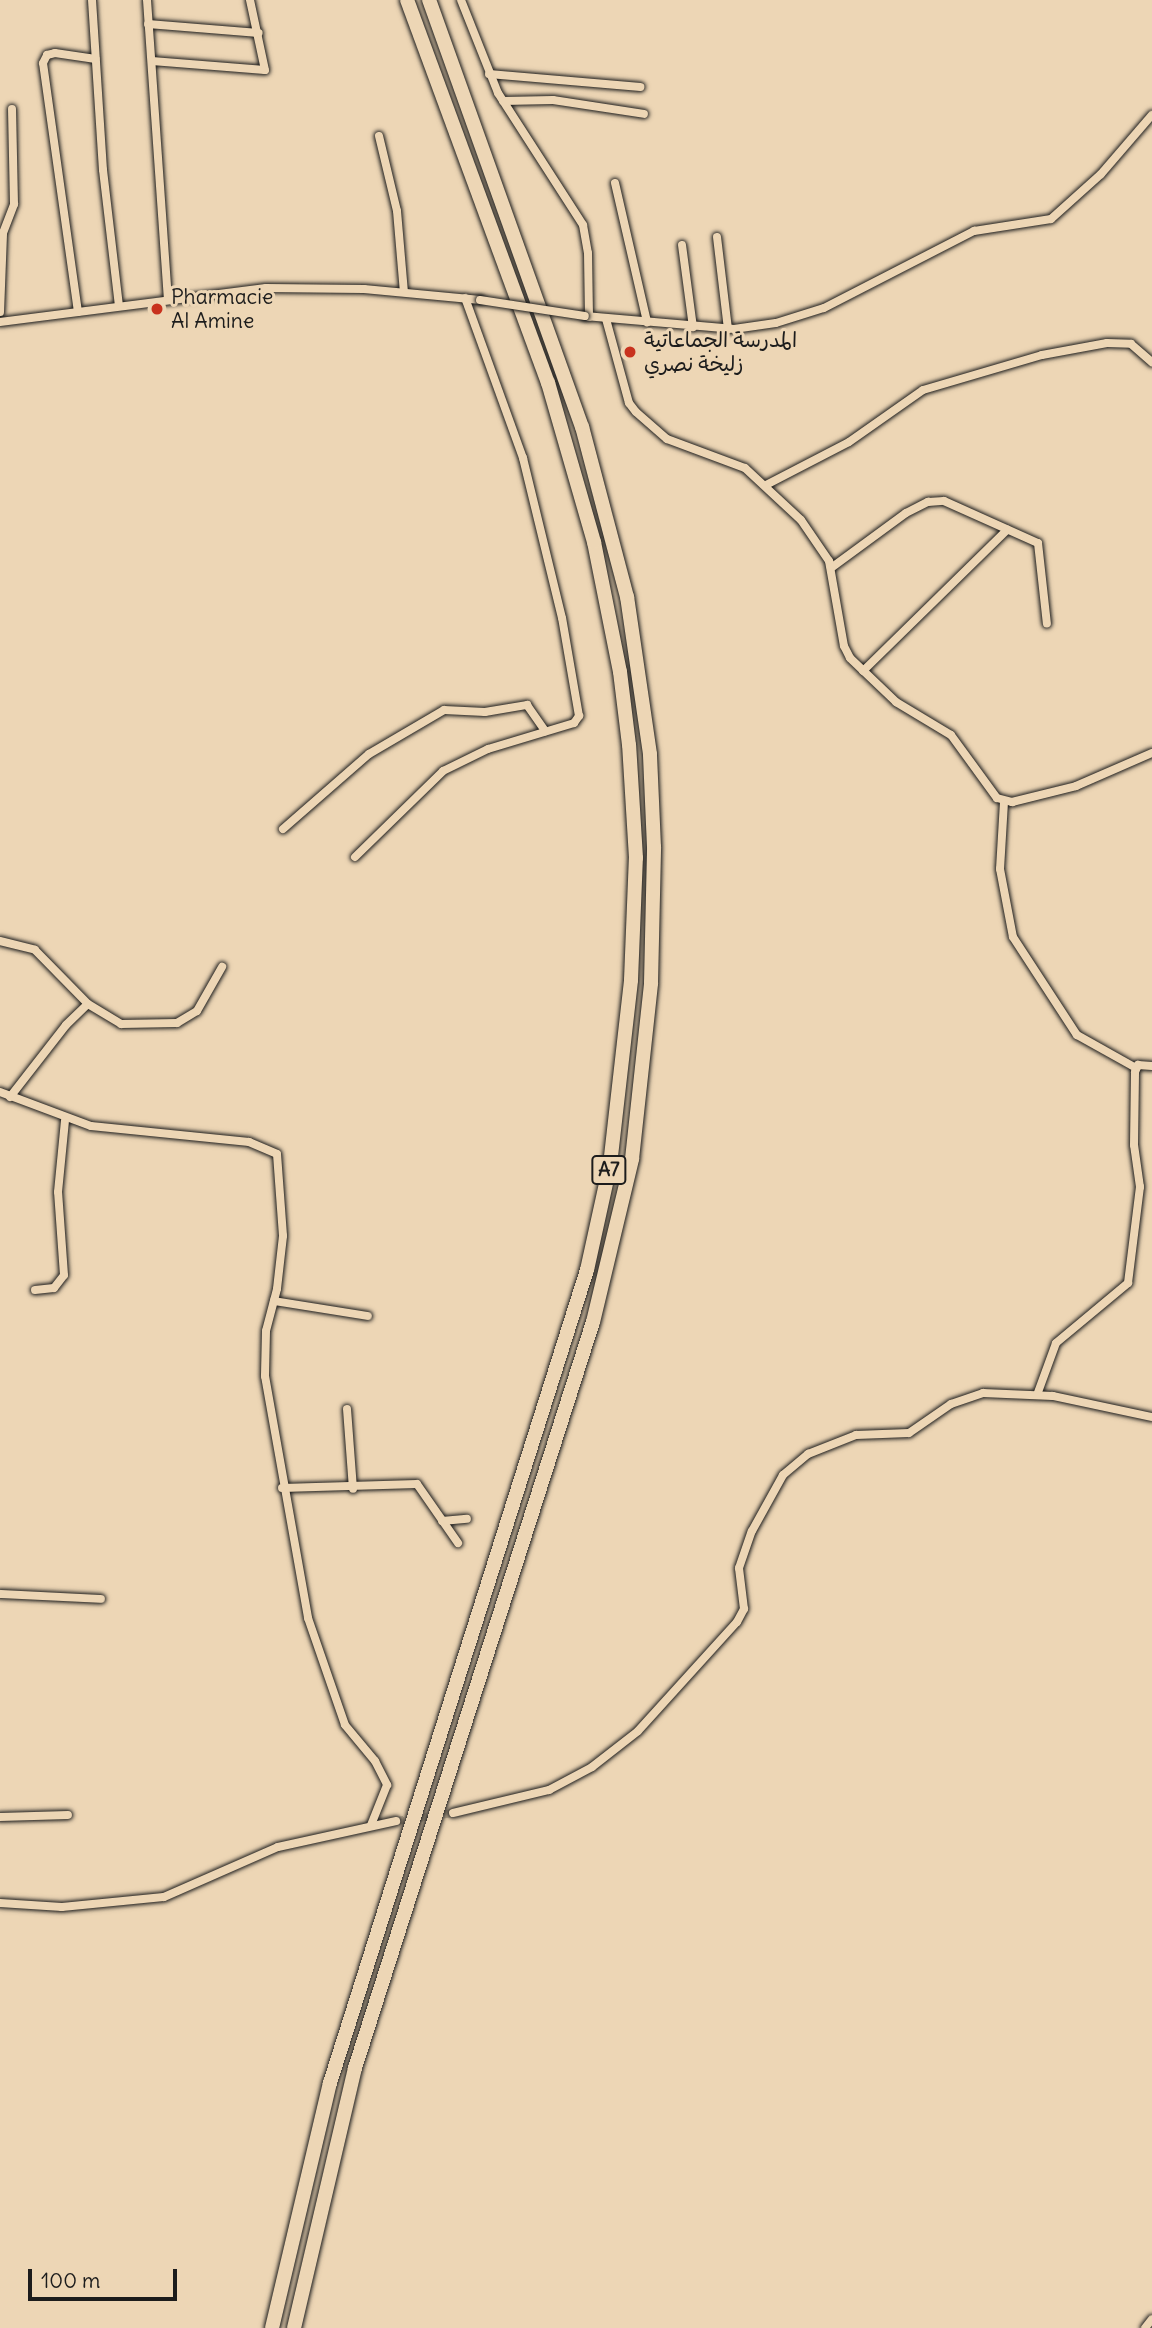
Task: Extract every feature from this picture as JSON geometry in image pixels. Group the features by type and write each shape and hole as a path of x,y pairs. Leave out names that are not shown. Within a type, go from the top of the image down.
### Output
{"highway":[{"name":"A7","path":"272,2328 330,2083 587,1270 610,1166 631,980 636,858 629,746 620,672 594,542 548,383 407,0"},
{"name":"A7","path":"294,2328 355,2068 593,1322 632,1158 651,983 654,847 650,754 627,597 582,427 429,0"}],"street":[{"path":"92,0 103,170 119,306"},
{"path":"147,0 168,299"},
{"path":"152,61 265,70 250,0"},
{"path":"461,0 489,74 503,101 583,225 588,253 587,317"},
{"path":"148,24 259,33"},
{"path":"78,312 43,63 47,55 55,53 96,59"},
{"path":"489,74 640,87"},
{"path":"503,101 553,100 644,114"},
{"path":"0,312 3,233 14,204 12,109"},
{"path":"0,322 168,299 292,287 466,298 587,317 693,327 728,329 776,323 824,308 974,231 1031,226 1051,219 1101,174 1152,115"},
{"path":"379,136 397,211 404,292"},
{"path":"615,183 647,322"},
{"path":"717,237 728,329"},
{"path":"682,245 693,327"},
{"path":"355,857 443,771 488,749 577,720 577,692 523,458 466,298"},
{"path":"606,319 629,403 636,412 667,439 745,468 801,520 831,568 844,646 863,671 895,702 951,736 1003,802 1000,869 1013,937 1077,1035 1136,1068 1152,1066"},
{"path":"766,485 849,442 923,390 1042,355 1107,342 1131,344 1152,362"},
{"path":"831,568 928,502 944,501 1039,546 1047,624"},
{"path":"863,671 1007,530"},
{"path":"283,828 369,754 444,710 485,712 527,705 545,731"},
{"path":"1003,802 1094,780 1152,753"},
{"path":"0,941 35,950 88,1004 121,1024 177,1023 197,1011 222,967"},
{"path":"10,1097 66,1025 88,1004"},
{"path":"1037,1395 1056,1343 1128,1283 1140,1187 1134,1145 1136,1068"},
{"path":"0,1092 65,1120 134,1133 270,1148 281,1171 283,1236 274,1301 263,1352 282,1488 299,1587 318,1652 345,1725 375,1762 387,1785 371,1825"},
{"path":"35,1290 54,1288 64,1275 58,1192 65,1120"},
{"path":"274,1301 368,1315"},
{"path":"453,1813 549,1790 592,1767 638,1731 699,1668 744,1609 742,1557 773,1491 800,1459 842,1438 909,1433 968,1396 1037,1395 1152,1417"},
{"path":"347,1409 353,1489"},
{"path":"282,1488 353,1489 417,1484 458,1543"},
{"path":"442,1521 467,1519"},
{"path":"0,1594 101,1600"},
{"path":"0,1816 68,1815"},
{"path":"0,1903 62,1908 164,1897 278,1847 396,1821"},
{"path":"1145,2328 1152,2319"}],"tunnel":[{"path":"396,1821 453,1813"}],"place":[{"name":"Pharmacie Al Amine","path":"157,309"},
{"name":"المدرسة الجماعاتية زليخة نصري","path":"630,352"}]}
